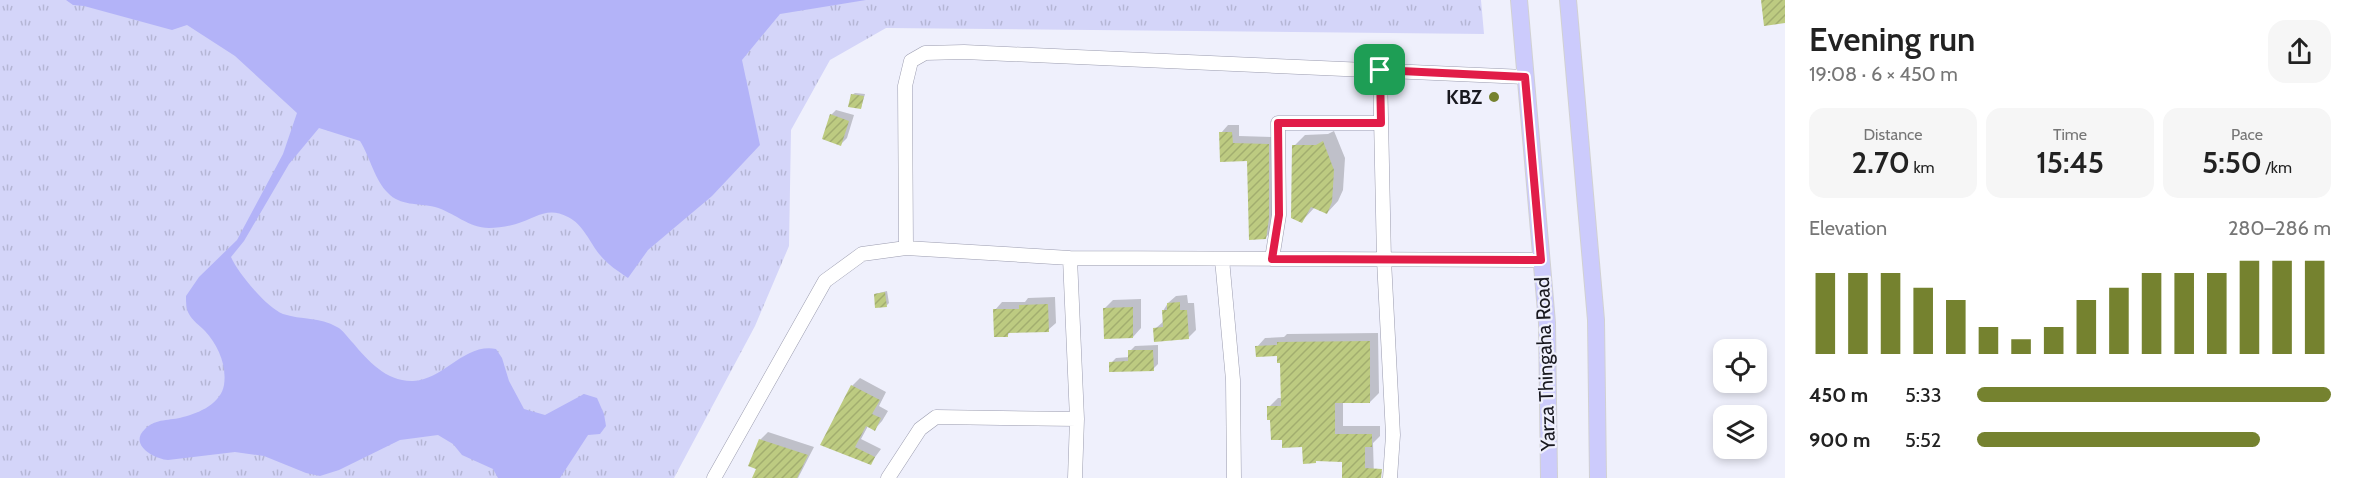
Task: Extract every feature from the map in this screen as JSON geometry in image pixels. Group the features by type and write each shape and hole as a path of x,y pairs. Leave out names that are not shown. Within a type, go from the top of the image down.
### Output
{"main road":[{"name":"Yarza Thingaha Road","path":"1519,0 1547,323 1549,478"},
{"path":"1568,0 1596,320 1598,478"}],"street":[{"path":"906,248 905,86 911,61 925,53 964,52 1525,77"},
{"path":"1380,70 1384,260 1393,435 1390,478"},
{"path":"1272,259 1279,215 1278,123 1381,123"},
{"path":"714,478 825,281 862,254 906,248 1070,258 1541,260"},
{"path":"1070,258 1077,419 1075,478"},
{"path":"1222,259 1233,380 1233,478"},
{"path":"888,478 920,429 936,417 1077,419"}],"green space":[{"path":"0,0 1481,0 1484,34 886,28 830,60 791,130 789,246 755,326 674,478 0,478"}],"water":[{"path":"66,0 866,0 780,14 742,60 760,145 712,196 648,250 628,278 603,259 578,224 561,214 542,214 513,225 489,228 468,223 442,209 398,200 383,188 360,141 319,128 289,164 244,241 231,257 253,289 276,310 283,314 324,322 337,327 372,363 395,378 413,381 424,379 435,375 474,351 496,349 524,409 545,415 584,394 597,398 606,426 600,434 588,435 560,478 498,478 493,469 462,455 453,444 438,435 400,440 339,470 320,476 306,473 264,456 235,452 168,460 151,454 141,446 141,435 149,425 203,410 219,397 222,391 225,378 221,356 210,337 189,314 186,296 199,277 237,240 283,154 297,113 235,56 187,25 172,30 73,5"}],"building":[{"path":"1761,0 1785,0 1785,23 1764,26"},
{"path":"851,94 864,96 861,109 848,107"},
{"path":"830,114 849,121 841,146 822,139"},
{"path":"1219,132 1232,132 1233,143 1269,144 1269,218 1266,239 1249,240 1247,161 1220,162"},
{"path":"1323,141 1334,170 1332,202 1327,214 1311,207 1302,223 1291,218 1292,145 1316,145"},
{"path":"885,292 887,307 875,308 874,294"},
{"path":"1180,302 1180,310 1187,310 1189,339 1154,342 1153,328 1163,327 1162,310 1167,310 1167,303"},
{"path":"1048,304 1049,332 1008,333 1008,337 994,337 993,309 1019,309 1019,305"},
{"path":"1133,307 1133,338 1104,339 1103,308"},
{"path":"1370,341 1370,403 1335,403 1335,434 1372,434 1372,447 1365,447 1365,468 1382,469 1381,478 1342,478 1342,462 1316,461 1316,463 1303,464 1302,447 1282,448 1282,440 1271,440 1267,406 1281,406 1280,363 1277,363 1277,356 1256,357 1255,346 1277,345 1277,342"},
{"path":"1128,350 1153,350 1154,371 1109,372 1109,362 1128,361"},
{"path":"851,385 880,400 872,414 881,418 875,431 866,426 855,447 875,457 871,465 820,445"},
{"path":"759,439 808,455 797,478 752,478 756,469 748,466"}],"place":[{"name":"KBZ","path":"1494,97"}],"route":[{"path":"1380,70 1525,77 1541,260 1272,259 1279,215 1278,123 1381,123 1380,70"}]}
